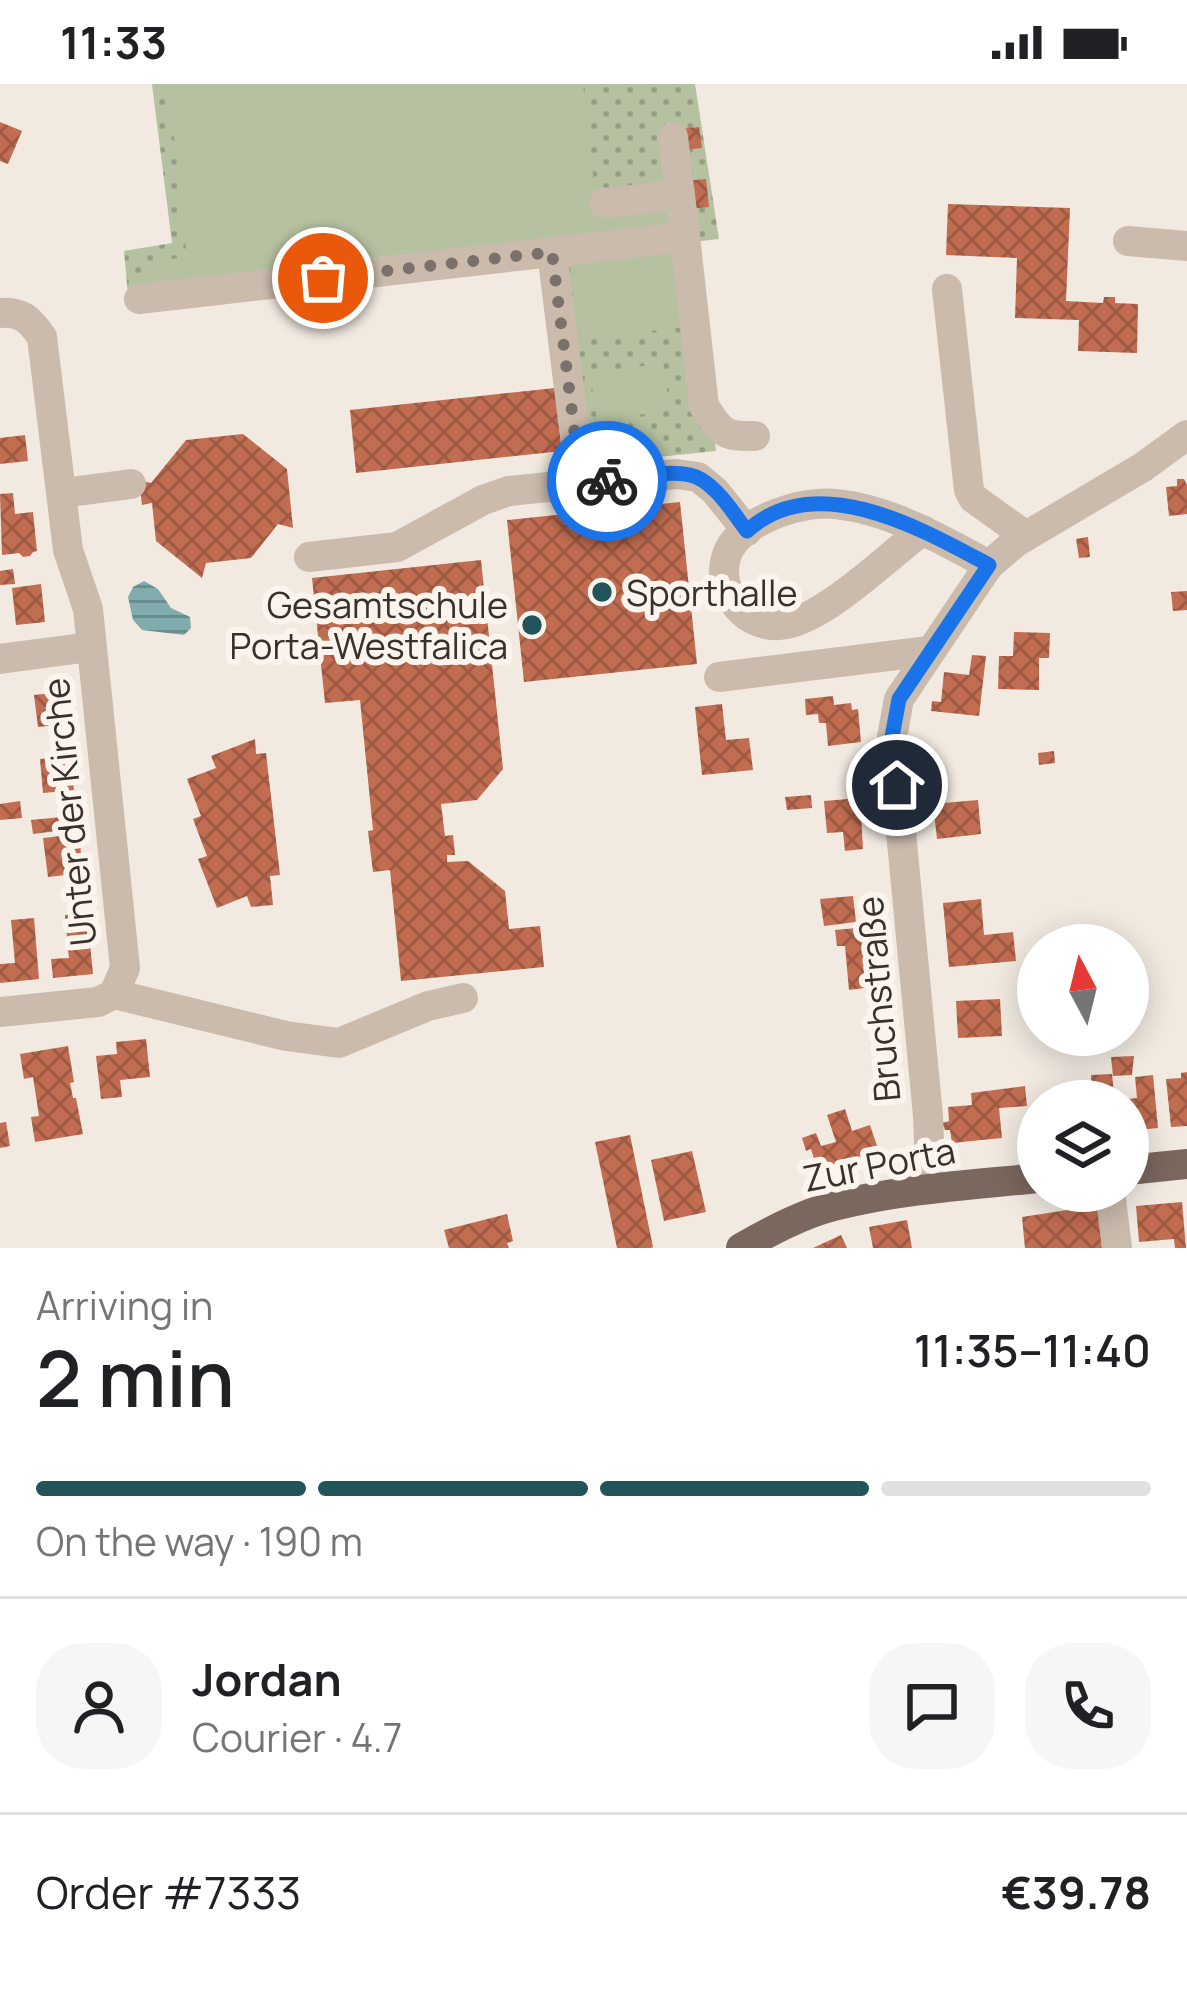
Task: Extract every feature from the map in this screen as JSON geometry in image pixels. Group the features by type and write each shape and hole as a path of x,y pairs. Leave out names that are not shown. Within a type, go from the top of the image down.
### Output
{"main road":[{"path":"1149,1168 1187,1164"},
{"name":"Zur Porta","path":"741,1248 775,1228 832,1206 1017,1180"}],"street":[{"path":"673,137 704,406 719,430 755,436"},
{"path":"604,203 680,195"},
{"path":"139,299 686,237"},
{"path":"1128,241 1187,246"},
{"path":"552,252 581,484"},
{"path":"947,289 969,490 1026,536"},
{"name":"Unter der Kirche","path":"0,313 27,316 43,337 68,550 88,610 125,968 114,994 98,1002 0,1012"},
{"name":"Bruchstraße","path":"931,1189 892,737 899,699 989,565 1026,536 1143,467 1187,434"},
{"path":"309,557 397,548 509,491 676,473 698,477 747,531"},
{"path":"63,494 131,484"},
{"path":"922,530 824,610 777,626 752,620 726,587 725,565 731,546 747,531 770,516 826,504 885,516 922,530 989,565"},
{"name":"Unter der Kirche","path":"0,659 91,647"},
{"path":"719,677 929,651"},
{"path":"114,994 286,1036 339,1042 428,1006 464,998"},
{"path":"1113,1212 1117,1248"}],"green space":[{"path":"152,84 695,84 719,239 693,242 716,451 571,466 545,261 129,307 124,251 172,243"},
{"path":"168,84 583,84 597,211 670,204 673,230 145,290 142,262 187,257"},
{"path":"676,247 686,327 579,339 569,258"},
{"path":"663,363 670,410 597,421 590,374"}],"water":[{"path":"144,581 158,589 171,608 190,617 191,628 184,635 142,630 133,620 128,597"}],"building":[{"path":"0,122 22,131 8,164 0,161"},
{"path":"699,127 702,148 684,150 681,129"},
{"path":"706,179 709,207 688,209 685,181"},
{"path":"948,204 1070,208 1066,301 1103,303 1104,297 1115,297 1115,303 1138,304 1137,353 1078,351 1079,320 1015,318 1017,258 946,255"},
{"path":"555,388 562,451 356,473 350,410"},
{"path":"243,434 287,469 293,528 278,524 251,558 206,563 202,578 156,541 152,503 142,505 139,480 151,483 186,440"},
{"path":"25,435 28,461 0,464 0,438"},
{"path":"1177,479 1184,479 1187,485 1187,514 1169,516 1166,487 1177,486"},
{"path":"13,493 15,514 33,512 37,551 30,556 2,555 0,494"},
{"name":"Sporthalle","path":"680,502 697,664 524,682 507,520"},
{"path":"1088,537 1090,557 1079,558 1076,539"},
{"path":"481,560 503,769 477,800 441,804 445,836 453,835 455,855 447,855 447,862 468,861 505,891 509,929 540,926 544,967 401,981 390,870 373,872 360,700 325,703 312,578"},
{"path":"13,569 15,584 0,585 0,571"},
{"path":"41,584 45,622 16,625 12,588"},
{"path":"1187,591 1187,610 1173,611 1171,592"},
{"path":"1014,632 1050,633 1049,658 1039,658 1039,690 998,689 999,656 1013,656"},
{"path":"972,655 986,656 979,716 931,711 932,701 941,702 944,672 969,675"},
{"path":"63,692 67,724 38,727 34,695"},
{"path":"833,696 834,705 851,703 852,710 858,709 861,742 828,746 826,723 819,723 818,714 806,715 805,699"},
{"path":"722,704 726,740 749,738 753,770 702,775 695,707"},
{"path":"255,739 256,754 266,753 280,875 270,876 273,905 251,907 247,896 217,908 198,859 207,856 193,819 201,816 187,779 216,768 211,756"},
{"path":"1054,751 1055,763 1039,765 1038,753"},
{"path":"70,756 74,790 43,793 40,759"},
{"path":"811,795 812,808 787,810 785,797"},
{"path":"860,798 863,849 845,851 843,832 827,833 824,801"},
{"path":"978,800 981,834 937,839 933,804"},
{"path":"20,801 22,818 0,820 0,804"},
{"path":"62,817 64,830 33,834 31,820"},
{"path":"79,834 83,873 48,877 43,838"},
{"path":"853,896 856,922 824,926 820,899"},
{"path":"981,899 984,935 1013,932 1016,961 949,967 943,903"},
{"path":"87,913 93,974 53,978 51,959 69,958 65,915"},
{"path":"34,918 39,979 0,983 0,964 15,963 11,920"},
{"path":"857,928 859,938 883,936 888,985 849,990 845,946 837,946 835,930"},
{"path":"1000,999 1002,1036 958,1038 956,1001"},
{"path":"146,1039 150,1077 120,1080 122,1097 101,1099 96,1056 117,1054 116,1042"},
{"path":"68,1046 74,1082 70,1083 83,1134 35,1142 31,1117 39,1116 33,1077 24,1079 20,1054"},
{"path":"1134,1056 1132,1075 1113,1076 1111,1057"},
{"path":"1187,1072 1187,1126 1171,1127 1166,1079 1181,1078"},
{"path":"1112,1074 1113,1080 1091,1080 1091,1075"},
{"path":"1153,1075 1158,1128 1149,1129 1149,1080 1135,1077"},
{"path":"1017,1087 1017,1107 999,1108 1002,1138 952,1143 950,1130 942,1123 949,1121 948,1107 972,1105 971,1093"},
{"path":"845,1109 852,1131 870,1125 879,1152 868,1156 870,1162 844,1164 846,1169 820,1178 811,1149 806,1151 802,1138 816,1133 821,1146 836,1142 827,1115"},
{"path":"6,1122 10,1146 0,1148 0,1123"},
{"path":"630,1135 651,1248 617,1248 595,1142"},
{"path":"692,1151 706,1212 664,1221 651,1160"},
{"path":"1182,1202 1186,1248 1175,1248 1174,1239 1139,1242 1136,1212 1149,1212 1149,1205"},
{"path":"1099,1212 1102,1248 1025,1248 1022,1217"},
{"path":"507,1214 513,1241 507,1243 509,1248 449,1248 444,1230"},
{"path":"907,1220 912,1248 873,1248 869,1227"},
{"path":"841,1235 847,1248 813,1248"}],"way so far":[{"path":"323,278 552,252 581,484 607,481"}],"place":[{"name":"Sporthalle","path":"602,592"},
{"name":"Gesamtschule Porta-Westfalica","path":"532,625"}],"route":[{"path":"607,481 676,473 698,477 747,531 794,508 837,504 910,525 989,565 899,699 892,737 897,785"}]}
